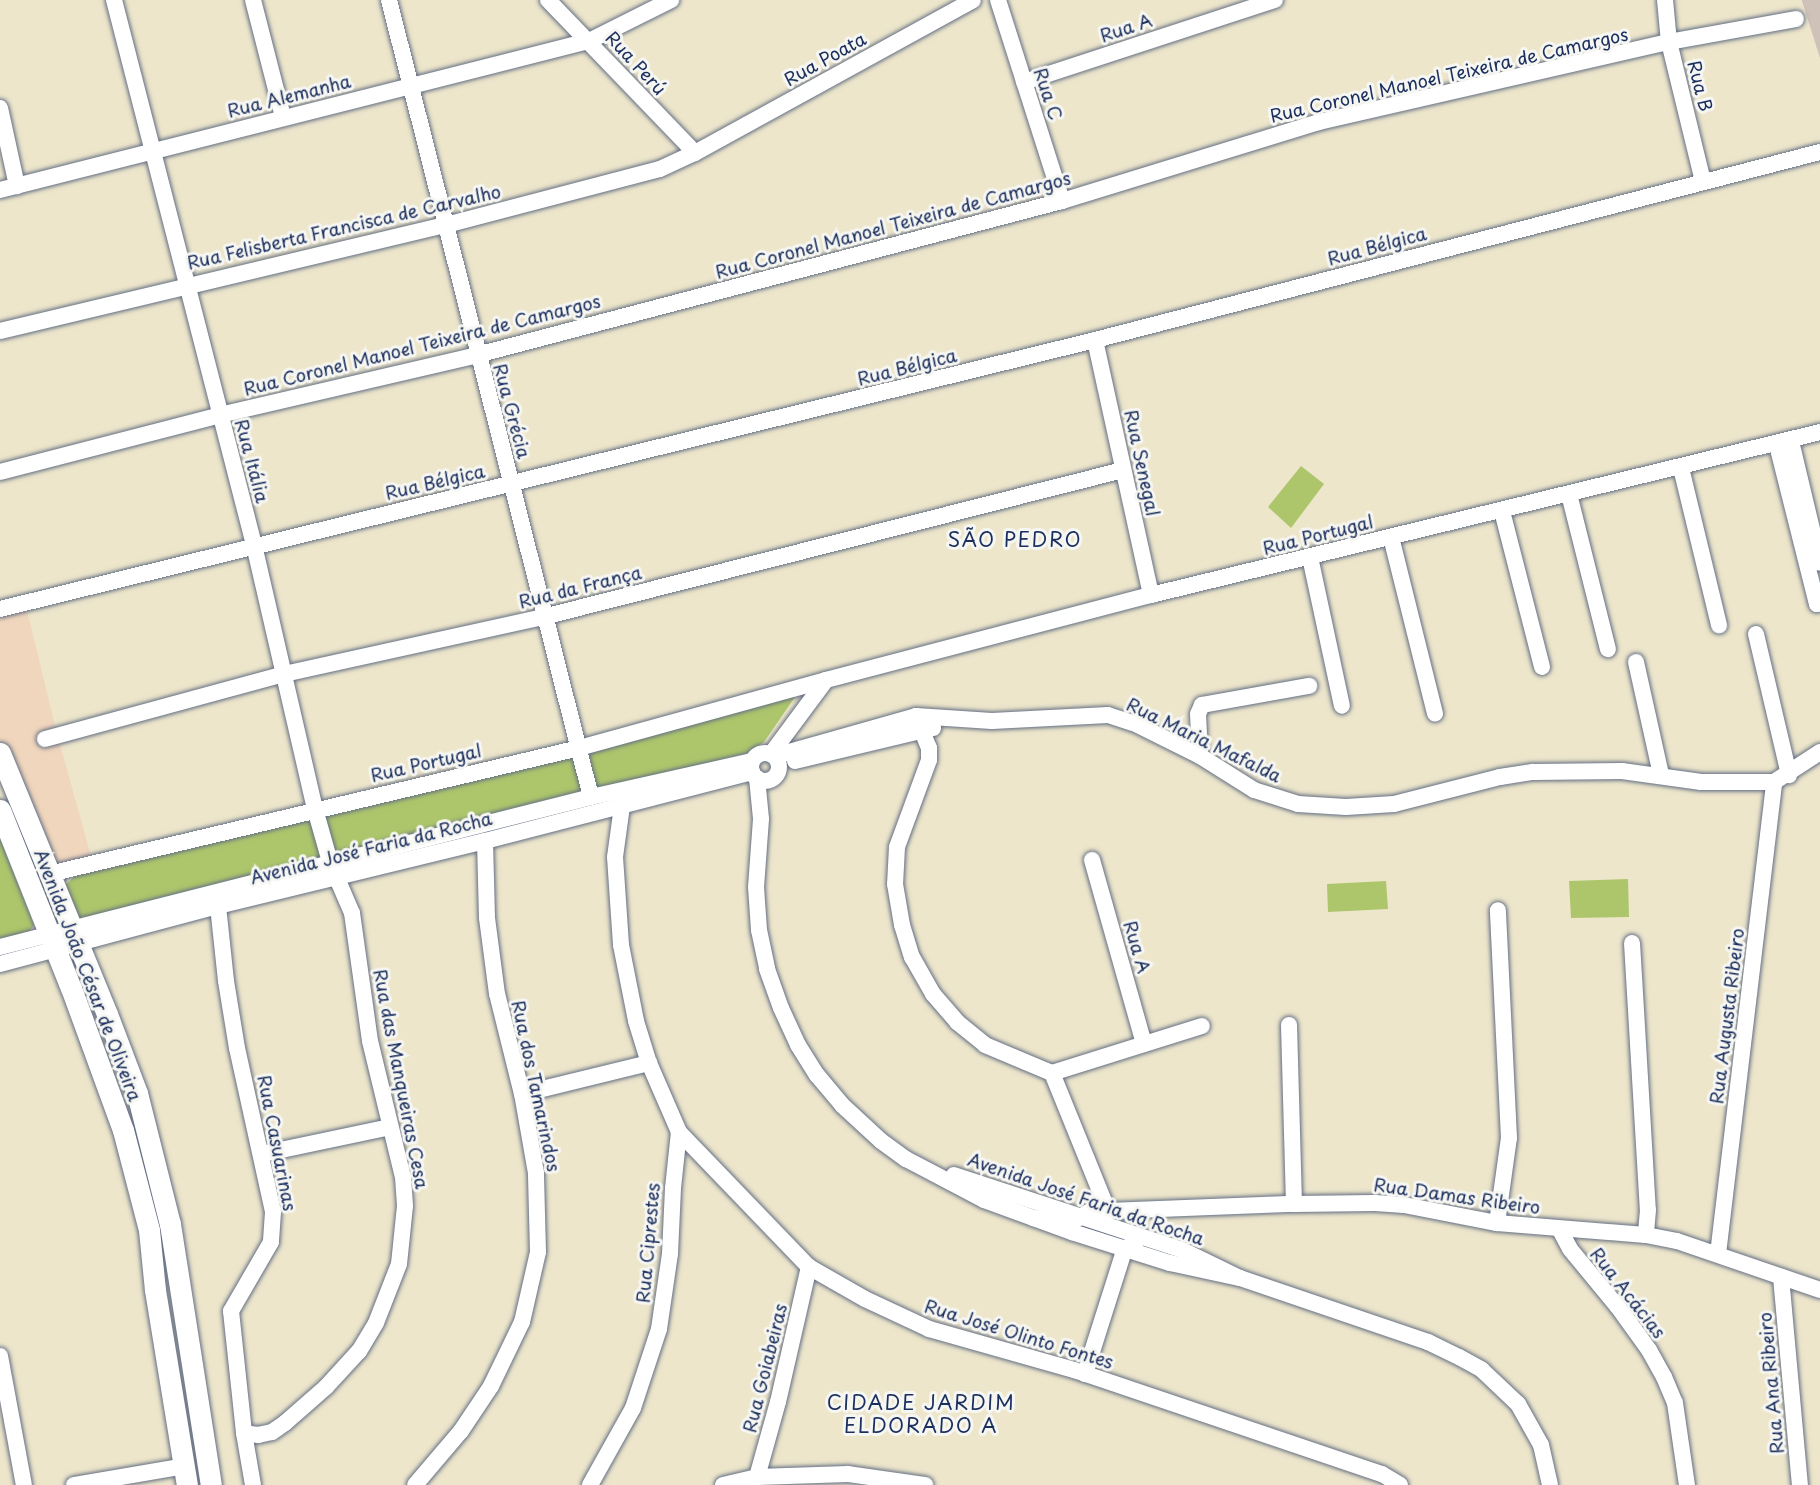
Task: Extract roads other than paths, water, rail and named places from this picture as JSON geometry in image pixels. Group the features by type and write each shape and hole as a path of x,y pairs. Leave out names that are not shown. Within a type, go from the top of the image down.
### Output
{"main road":[{"name":"Avenida João César de Oliveira","path":"0,753 137,1093 170,1224 211,1485"},
{"name":"Avenida João César de Oliveira","path":"0,810 123,1130 149,1230 155,1290 186,1476"}],"street":[{"name":"Rua Itália","path":"114,0 254,545 315,809 330,862"},
{"path":"253,0 283,117"},
{"name":"Rua Grécia","path":"389,0 412,85 477,355 547,616 591,797"},
{"name":"Rua Perú","path":"548,0 695,153"},
{"name":"Rua Alemanha","path":"0,190 589,41 671,0"},
{"name":"Rua Poata","path":"695,153 973,0"},
{"name":"Rua C","path":"998,0 1062,201"},
{"name":"Rua A","path":"1024,82 1275,0"},
{"name":"Rua B","path":"1665,0 1669,42 1703,181"},
{"name":"Rua Coronel Manoel Teixeira de Camargos","path":"0,472 220,415 477,355 1062,201 1319,122 1520,78 1669,42 1796,19"},
{"path":"0,108 17,186"},
{"name":"Rua Bélgica","path":"0,609 1095,340 1820,152"},
{"name":"Rua Felisberta Francisca de Carvalho","path":"0,331 446,225 660,169 695,153"},
{"name":"Rua Senegal","path":"1095,340 1151,595"},
{"name":"Rua Portugal","path":"50,874 315,809 579,748 818,682 1151,595 1784,443 1820,432"},
{"path":"1784,443 1820,563"},
{"path":"1784,443 1817,604 1820,603"},
{"path":"1681,468 1719,625"},
{"name":"Rua da França","path":"45,739 284,674 547,616 1123,470"},
{"path":"1569,494 1608,650"},
{"path":"1502,511 1542,667"},
{"path":"1391,537 1435,714"},
{"path":"1310,557 1342,706"},
{"name":"Rua Augusta Ribeiro","path":"1718,1254 1781,778 1756,634"},
{"path":"1636,662 1661,775"},
{"path":"765,765 818,682"},
{"path":"1200,756 1198,714 1202,705 1309,686"},
{"path":"916,716 929,748 929,760 897,847 895,884 902,925 912,957 933,994 957,1022 985,1046 1052,1073 1202,1026"},
{"name":"Rua Maria Mafalda","path":"765,765 862,729 916,716 953,720 1108,716 1138,726 1200,756 1254,790 1298,804 1346,807 1394,804 1533,772 1622,771 1701,782 1781,778"},
{"name":"Rua Maria Mafalda","path":"765,765 922,733 953,720"},
{"path":"1781,778 1820,752"},
{"name":"Avenida José Faria da Rocha","path":"76,938 330,862 591,797 765,765"},
{"name":"Avenida José Faria da Rocha","path":"0,947 53,943 218,906 622,806 765,765"},
{"name":"Avenida José Faria da Rocha","path":"765,765 756,886 759,930 767,969 781,1008 812,1068 842,1105 881,1141 916,1164 984,1200 1170,1263 1240,1278 1428,1342 1482,1370 1518,1404 1540,1445 1550,1485"},
{"path":"622,806 615,857 621,945 636,1021 648,1063 679,1132"},
{"name":"Rua dos Tamarindos","path":"415,1485 461,1431 491,1386 522,1322 538,1252 536,1173 522,1094 497,994 487,918 485,841"},
{"name":"Rua A","path":"1092,860 1144,1044"},
{"name":"Rua das Manqueiras Cesa","path":"244,1433 258,1435 272,1432 285,1423 346,1367 376,1323 399,1264 403,1237 403,1177 370,1041 352,913 339,877 330,862"},
{"name":"Rua Casuarinas","path":"218,906 226,981 237,1048 273,1212 272,1242 231,1311 244,1433 253,1485"},
{"path":"1497,1223 1509,1138 1498,910"},
{"name":"Avenida José Faria da Rocha","path":"0,964 53,943"},
{"path":"1632,943 1648,1210 1646,1236"},
{"path":"1289,1025 1294,1204"},
{"path":"522,1094 648,1063"},
{"path":"1052,1073 1108,1211"},
{"path":"262,1154 390,1127"},
{"name":"Rua José Olinto Fontes","path":"679,1132 809,1267 866,1299 929,1329 1085,1374 1382,1474 1400,1485"},
{"name":"Rua Ciprestes","path":"590,1485 633,1408 659,1329 670,1254 673,1188 679,1132"},
{"name":"Avenida José Faria da Rocha","path":"916,1164 1182,1250 1240,1278"},
{"name":"Rua Damas Ribeiro","path":"1034,1218 1068,1224 1089,1212 1294,1204 1404,1205 1497,1223 1646,1236 1677,1241 1820,1290"},
{"name":"Rua Acácias","path":"1560,1230 1569,1249 1618,1307 1649,1350 1664,1377 1674,1403 1687,1485"},
{"path":"1085,1374 1125,1248 1131,1244 1137,1244 1182,1250"},
{"name":"Rua Goiabeiras","path":"757,1477 778,1402 809,1267"},
{"name":"Rua Ana Ribeiro","path":"1781,1277 1800,1485"},
{"path":"0,1356 24,1485"},
{"path":"723,1485 757,1477 848,1474 925,1485"},
{"path":"74,1485 186,1476"}],"district":[{"name":"SÃO PEDRO","path":"1015,539"},
{"name":"CIDADE JARDIM ELDORADO A","path":"921,1414"}]}
